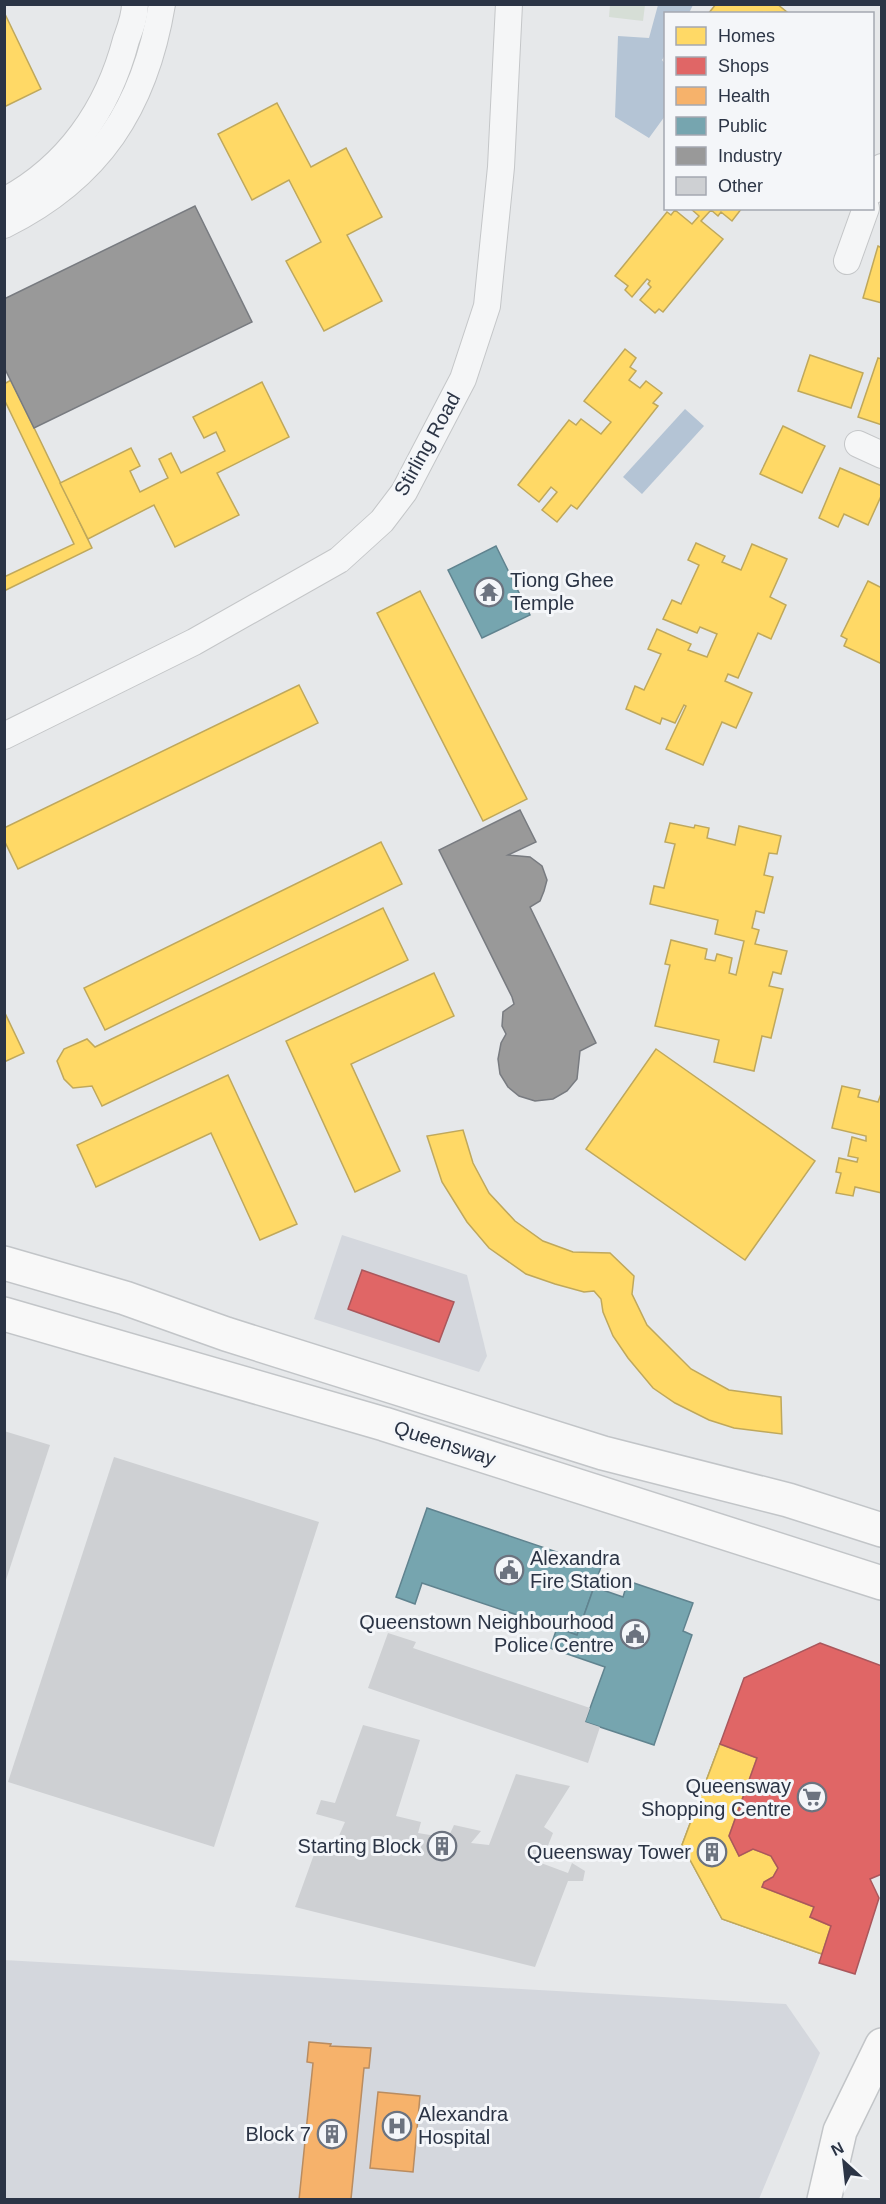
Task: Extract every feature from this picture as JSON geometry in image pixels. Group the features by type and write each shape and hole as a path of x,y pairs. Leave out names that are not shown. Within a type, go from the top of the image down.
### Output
{"main road":[{"name":"Queensway","path":"4,1263 125,1298 226,1334 603,1453 788,1500 882,1530"},
{"name":"Queensway","path":"4,1314 395,1427 882,1583"},
{"path":"824,2199 840,2131 882,2045"}],"street":[{"path":"4,201 39,180 70,150 104,103 122,57 135,4"},
{"path":"4,225 56,193 92,162 117,132 138,90 156,38 162,4"},
{"name":"Stirling Road","path":"4,736 194,642 339,560 382,521 404,492 463,379 487,306 501,167 509,4"},
{"path":"874,188 882,167"},
{"path":"846,261 865,210"},
{"path":"858,444 882,455"}],"shaded area":[{"path":"610,5 645,5 643,21 609,17"},
{"path":"342,1235 467,1275 487,1356 479,1372 314,1319"},
{"name":"Alexandra Hospital","path":"4,1960 786,2004 820,2053 759,2199 5,2199"}],"water":[{"path":"658,5 693,5 690,12 664,12 664,57 662,60 664,63 664,117 649,138 615,117 618,36 649,38"},
{"path":"685,409 704,426 642,494 623,477"}],"building: Homes":[{"path":"716,4 777,4 787,12 710,12"},
{"path":"4,12 41,89 4,107"},
{"path":"277,103 311,167 346,148 382,217 347,235 382,301 324,331 286,261 321,242 289,180 252,200 218,134"},
{"path":"675,210 692,224 699,216 692,210 711,210 701,221 723,239 663,312 659,309 655,313 640,300 651,287 648,284 650,281 647,279 632,297 625,290 628,286 615,276 667,212 671,215"},
{"path":"711,210 740,210 732,221 721,212 718,216"},
{"path":"878,246 882,248 882,303 863,298"},
{"path":"625,349 636,358 630,367 636,371 629,380 640,388 646,381 662,393 653,403 658,406 577,509 571,505 557,522 542,510 557,492 551,487 539,502 518,485 569,420 576,425 581,419 601,434 611,422 584,401"},
{"path":"810,355 863,373 851,408 798,391"},
{"path":"878,358 882,359 882,425 858,417"},
{"path":"11,380 92,548 4,591 4,577 74,544 4,399 4,384"},
{"path":"262,382 289,437 217,473 239,515 175,547 154,505 88,539 60,483 131,448 140,466 130,471 140,492 168,478 159,459 171,453 181,473 225,451 216,432 204,438 193,417"},
{"path":"783,426 825,446 802,493 760,474"},
{"path":"840,468 882,486 882,494 868,525 844,514 838,527 819,518"},
{"path":"696,543 725,556 722,562 741,570 752,544 787,559 770,597 786,605 771,639 758,633 738,678 728,674 725,681 752,693 736,728 722,722 703,765 666,749 686,706 684,705 675,723 662,718 660,724 626,709 635,686 644,690 661,654 648,649 657,629 691,644 688,650 707,657 717,634 700,627 697,633 663,619 672,600 681,604 699,565 688,560"},
{"path":"868,581 882,588 882,664 844,646 847,639 841,636"},
{"path":"420,591 527,799 483,821 377,613"},
{"path":"299,685 318,723 18,869 4,840 4,828"},
{"path":"670,823 694,828 695,825 709,828 707,838 735,845 739,826 781,836 777,854 769,853 764,875 773,877 764,913 756,911 752,928 759,930 755,944 787,951 781,974 773,972 769,986 783,989 771,1038 762,1036 754,1071 714,1062 719,1040 655,1026 670,965 665,964 671,940 707,949 705,959 715,961 717,954 732,958 729,973 736,975 744,941 715,934 718,920 650,904 654,886 664,888 675,844 665,842"},
{"path":"381,842 402,884 105,1030 84,988"},
{"path":"383,908 408,960 102,1106 92,1086 73,1088 64,1079 57,1061 64,1049 87,1039 95,1047"},
{"path":"434,973 454,1016 351,1064 400,1171 355,1192 286,1041"},
{"path":"4,1011 24,1053 4,1062"},
{"path":"656,1049 815,1161 745,1260 586,1149"},
{"path":"228,1075 297,1224 260,1240 211,1133 96,1187 77,1145"},
{"path":"842,1086 860,1090 858,1097 878,1102 882,1091 882,1193 855,1187 853,1196 836,1193 841,1173 836,1172 839,1158 857,1162 858,1158 848,1156 852,1137 866,1141 866,1136 832,1128"},
{"path":"463,1130 473,1163 489,1193 515,1221 543,1241 573,1252 610,1253 634,1276 632,1294 647,1325 691,1369 729,1390 781,1397 782,1434 734,1428 709,1420 675,1403 653,1388 628,1358 613,1336 603,1312 601,1299 594,1291 584,1292 526,1274 489,1248 467,1222 442,1182 427,1136"},
{"name":"Queensway Tower","path":"720,1744 757,1758 729,1836 739,1856 753,1849 771,1856 778,1868 773,1877 764,1882 762,1887 814,1907 810,1917 831,1926 822,1954 722,1919 682,1845"},
{"name":"Queensway Tower","path":"720,1744 757,1758 729,1836 739,1856 753,1849 771,1856 778,1868 773,1877 764,1882 762,1887 814,1907 810,1917 831,1926 822,1954 722,1919 682,1845"}],"building: Shops":[{"path":"362,1270 454,1302 439,1342 348,1309"},
{"name":"Queensway Shopping Centre","path":"820,1643 882,1666 882,1874 870,1879 879,1898 855,1974 819,1963 831,1926 810,1917 814,1907 762,1887 764,1882 773,1877 778,1868 771,1856 753,1849 739,1856 729,1836 757,1758 720,1744 744,1678"}],"building: Health":[{"name":"Block 7","path":"309,2042 331,2044 330,2046 371,2048 369,2068 364,2068 351,2199 356,2200 299,2200 313,2063 307,2062"},
{"path":"378,2092 420,2096 413,2172 370,2168"}],"building: Public":[{"name":"Tiong Ghee Temple","path":"496,546 530,615 482,638 448,570"},
{"path":"427,1508 601,1567 577,1635 422,1583 415,1604 396,1597"},
{"path":"628,1581 693,1603 683,1631 692,1635 654,1745 585,1722 605,1667 550,1648 557,1628 577,1635 594,1587 623,1597"}],"building: Industry":[{"path":"195,206 252,322 34,428 4,367 4,299"},
{"path":"520,810 536,842 508,855 530,857 542,866 547,880 544,891 540,901 530,907 596,1043 580,1051 577,1079 567,1091 553,1099 535,1101 519,1096 508,1087 500,1074 498,1059 501,1043 506,1034 502,1026 503,1012 514,1004 439,850"}],"building: Other":[{"path":"4,1431 50,1445 5,1583 4,1583"},
{"path":"114,1457 319,1522 214,1847 8,1782"},
{"path":"388,1633 416,1642 413,1648 590,1708 585,1722 600,1727 588,1763 368,1688"},
{"name":"Starting Block","path":"363,1725 420,1740 396,1816 421,1822 418,1833 448,1838 454,1825 481,1831 471,1843 489,1845 516,1774 570,1786 544,1827 553,1833 541,1863 568,1873 572,1863 585,1871 583,1881 568,1881 535,1967 295,1907 317,1846 334,1847 345,1822 316,1814 321,1800 335,1803"}],"place":[{"name":"Tiong Ghee Temple","path":"489,592"},
{"name":"Alexandra Fire Station","path":"509,1570"},
{"name":"Queenstown Neighbourhood Police Centre","path":"635,1634"},
{"name":"Queensway Shopping Centre","path":"812,1797"},
{"name":"Starting Block","path":"442,1846"},
{"name":"Queensway Tower","path":"712,1852"},
{"name":"Alexandra Hospital","path":"397,2126"},
{"name":"Block 7","path":"332,2134"}]}
